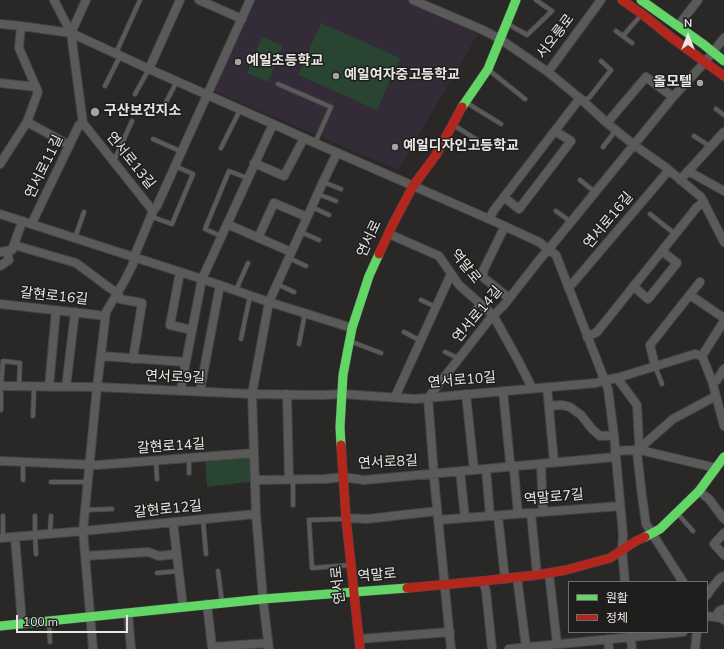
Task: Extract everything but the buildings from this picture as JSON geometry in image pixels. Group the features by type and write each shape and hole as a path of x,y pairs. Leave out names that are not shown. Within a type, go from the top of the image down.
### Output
{"main road":[{"name":"연서로","path":"360,649 346,518 340,427 343,375 352,328 369,276 392,226 413,186 436,155 465,102 488,69 516,0"},
{"path":"622,0 724,76"},
{"path":"648,2 724,61"},
{"name":"역말로","path":"0,626 263,598 504,579 566,570 610,558 660,529 700,491 718,469 724,456"}],"street":[{"path":"54,0 71,33 83,123"},
{"path":"71,33 86,0"},
{"path":"149,69 180,0"},
{"path":"199,0 242,19"},
{"path":"93,649 82,531 88,465 106,312 133,264 153,211 158,206 250,0"},
{"path":"413,0 483,30 500,39 548,72 607,123 634,145 669,170 701,197 724,242"},
{"name":"서오릉로","path":"548,72 601,0"},
{"path":"678,26 698,0"},
{"path":"0,24 71,33 177,82 505,226 539,242 556,255 608,389 614,435 623,535 622,550 625,581"},
{"path":"0,164 27,122 38,92 19,48 21,26"},
{"name":"연서로16길","path":"548,250 673,97 705,62 724,38"},
{"path":"607,123 646,77 673,97"},
{"path":"0,84 36,87"},
{"path":"489,219 504,197 577,102 582,100"},
{"path":"27,122 70,145"},
{"name":"연서로11길","path":"7,249 21,225 28,222 70,145 79,125 83,123"},
{"name":"연서로13길","path":"83,123 153,211"},
{"path":"181,391 185,362 202,279 272,124"},
{"path":"504,197 519,209 571,142 555,131"},
{"path":"680,180 724,132"},
{"path":"254,163 284,176 304,138"},
{"path":"207,604 212,647 269,646 263,598 256,514 252,394 269,302 311,207 337,153"},
{"name":"연서로16길","path":"568,287 669,170"},
{"path":"688,171 724,191"},
{"path":"587,337 597,332 697,207 704,202"},
{"path":"258,238 274,203 307,217"},
{"path":"0,214 352,328"},
{"path":"227,224 290,255"},
{"name":"연서로14길","path":"505,226 483,271 484,278 509,298"},
{"name":"역말로","path":"389,234 439,256 459,285 493,315"},
{"path":"0,266 9,260 7,249 76,263 110,289 118,293 120,299 142,303 132,359"},
{"name":"연서로14길","path":"428,398 458,358 548,250"},
{"path":"633,286 648,299 677,263 662,250"},
{"path":"180,272 170,325 192,330"},
{"name":"연서로10길","path":"395,397 451,274"},
{"path":"655,366 650,345 700,282"},
{"path":"200,391 220,285"},
{"path":"690,295 724,319 702,356 712,382 724,426"},
{"name":"갈현로16길","path":"0,304 75,312 105,317"},
{"path":"49,387 56,310"},
{"path":"66,387 75,312"},
{"path":"493,315 532,388"},
{"name":"연서로10길","path":"342,394 415,399 596,383 695,354 702,356"},
{"name":"연서로9길","path":"101,356 185,362"},
{"path":"712,382 717,380 724,369"},
{"path":"617,378 636,405 640,448"},
{"name":"연서로9길","path":"0,386 97,387 252,394 342,394"},
{"path":"547,387 554,462"},
{"path":"502,391 510,462 514,470 518,514"},
{"path":"287,394 291,479"},
{"path":"466,394 474,470"},
{"path":"682,581 646,524 637,452 672,419 716,396"},
{"name":"연서로8길","path":"428,398 434,473"},
{"path":"549,406 562,405 570,407 600,436 614,435"},
{"path":"615,454 640,448"},
{"path":"640,448 644,451 718,469"},
{"name":"갈현로14길","path":"0,462 88,465 189,459 254,453"},
{"name":"연서로8길","path":"256,480 325,479 343,477 364,480 541,464 615,454"},
{"path":"541,464 544,512"},
{"path":"486,468 504,579"},
{"path":"460,471 465,518"},
{"path":"434,473 450,632 451,649 447,649"},
{"path":"700,491 709,499 724,519"},
{"name":"역말로7길","path":"494,516 620,506"},
{"path":"346,518 367,519 437,511"},
{"path":"531,513 537,575"},
{"name":"갈현로12길","path":"1,538 256,514"},
{"path":"438,520 494,516"},
{"path":"173,522 183,607"},
{"path":"724,533 714,544 724,555"},
{"path":"15,537 22,623"},
{"path":"85,556 148,552 159,556 177,554"},
{"path":"549,573 557,644"},
{"path":"708,594 720,578 724,576"},
{"path":"517,577 521,648"},
{"path":"483,581 486,591 492,649"},
{"path":"708,616 720,618 718,611 724,609"},
{"path":"128,612 131,649"},
{"path":"359,639 450,632"},
{"path":"591,633 592,641"},
{"path":"509,649 548,647 557,644 580,645 592,641 631,635 666,633"},
{"path":"695,649 697,633"},
{"path":"631,635 632,649"},
{"path":"608,639 609,649"}],"lane":[{"path":"105,86 129,23 140,0"},
{"path":"506,23 527,35 552,11 536,0"},
{"path":"623,36 642,14"},
{"path":"616,31 632,43"},
{"path":"582,100 589,98 611,70 601,61"},
{"path":"135,94 149,69"},
{"path":"488,69 525,99"},
{"path":"164,106 177,82"},
{"path":"278,84 331,107 315,143"},
{"path":"465,102 501,124"},
{"path":"716,109 724,115"},
{"path":"221,148 240,110"},
{"path":"114,162 132,121"},
{"path":"453,125 482,143"},
{"path":"603,147 616,130"},
{"path":"694,136 710,147"},
{"path":"153,139 182,152"},
{"path":"153,211 155,218 172,224 193,174 175,166"},
{"path":"221,236 205,229 229,171 248,178"},
{"path":"580,180 595,192"},
{"path":"323,182 341,189"},
{"path":"318,194 336,201"},
{"path":"311,207 329,215"},
{"path":"556,211 571,222"},
{"path":"75,238 84,212"},
{"name":"연서로16길","path":"650,214 675,234"},
{"path":"301,232 319,240"},
{"path":"290,255 306,266"},
{"path":"236,291 248,263"},
{"path":"277,284 294,292"},
{"path":"241,339 250,296"},
{"path":"421,300 436,307"},
{"path":"470,314 479,304"},
{"path":"299,344 305,313"},
{"path":"404,332 421,340"},
{"path":"350,341 381,353"},
{"path":"445,352 458,358"},
{"path":"0,410 0,386 3,361 20,362 19,387"},
{"path":"655,366 662,384"},
{"path":"33,416 34,387"},
{"path":"189,459 189,473"},
{"path":"156,461 156,479"},
{"path":"23,462 23,480"},
{"path":"291,479 293,505"},
{"path":"51,482 87,482"},
{"path":"85,510 112,509"},
{"path":"677,513 693,531"},
{"path":"1,538 3,516"},
{"path":"35,516 36,554"},
{"path":"50,534 51,516"},
{"path":"346,518 309,520 312,568 351,565"},
{"path":"203,519 206,554"},
{"path":"157,573 179,571"},
{"path":"218,571 222,603"},
{"path":"49,621 50,642"}],"shaded area":[{"name":"예일여자중고등학교","path":"255,0 407,0 452,20 478,34 398,170 214,91"}],"green space":[{"path":"321,23 400,58 377,110 298,75"},
{"path":"262,37 283,46 268,82 247,73"},
{"path":"254,455 256,481 207,487 205,457"}],"traffic: fast":[{"path":"462,107 488,69 516,0"},
{"path":"641,0 703,44 724,61"},
{"path":"341,445 340,427 343,375 352,328 369,276 379,254"},
{"path":"645,537 660,529 699,491 724,457"},
{"path":"0,626 263,599 407,588"}],"traffic: jam":[{"path":"622,0 724,76"},
{"path":"379,254 413,186 436,155 462,107"},
{"path":"341,445 346,518 360,649"},
{"path":"407,588 537,575 566,570 610,558 636,541 645,537"}],"place":[{"name":"예일초등학교","path":"238,62"},
{"name":"예일여자중고등학교","path":"336,76"},
{"name":"올모텔","path":"700,83"},
{"name":"구산보건지소","path":"95,112"},
{"name":"예일디자인고등학교","path":"395,147"}]}
